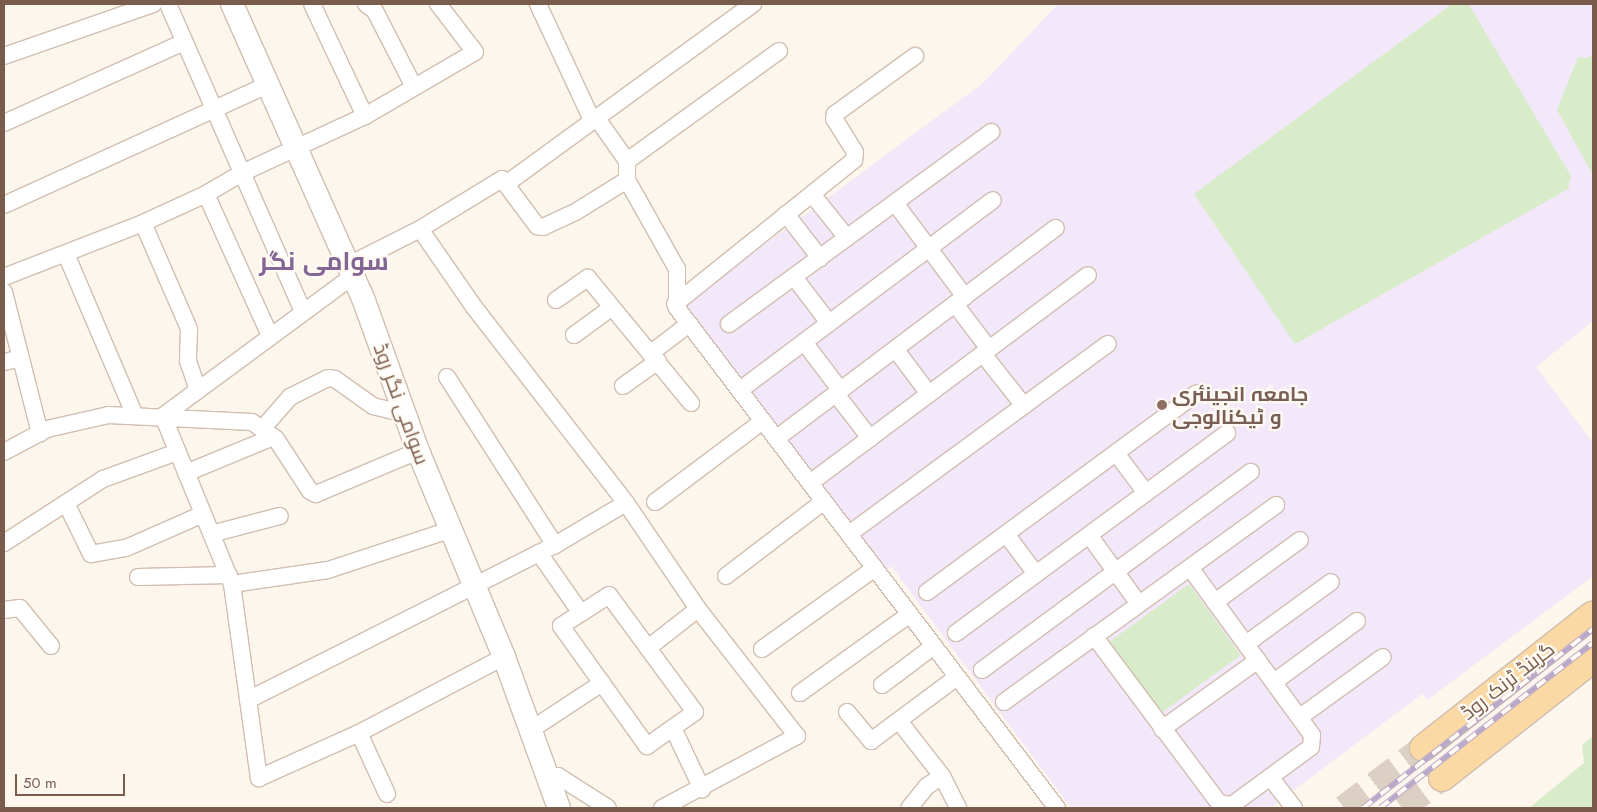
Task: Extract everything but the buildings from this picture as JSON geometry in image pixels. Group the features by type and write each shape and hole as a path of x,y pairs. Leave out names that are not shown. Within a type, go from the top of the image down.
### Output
{"main road":[{"name":"گرینڈ ٹرنک روڈ","path":"1423,748 1593,614"},
{"name":"گرینڈ ٹرنک روڈ","path":"1442,778 1593,659"}],"street":[{"path":"4,56 153,4"},
{"path":"168,4 303,312"},
{"name":"سوامی نگر روڈ","path":"232,4 351,270 418,451 532,729 559,808"},
{"path":"312,4 365,116"},
{"path":"366,4 375,11 414,87"},
{"path":"4,277 143,223 206,194 242,173 297,146 365,116 475,52 438,4"},
{"path":"538,4 594,118 627,161 627,180 677,269 675,304 1057,808"},
{"path":"506,184 594,118 753,4"},
{"path":"4,123 184,42"},
{"path":"627,161 779,51"},
{"path":"675,304 812,194 856,156 834,119 836,114 914,56"},
{"path":"4,205 267,85"},
{"path":"729,324 991,132"},
{"path":"162,416 303,312 351,270 492,183 502,179 537,226 543,227 577,211 627,180"},
{"path":"206,194 270,336"},
{"path":"812,194 847,238"},
{"path":"740,390 994,200"},
{"path":"895,203 928,248 960,301 986,352 1024,406"},
{"path":"786,214 820,258"},
{"path":"143,223 189,329 188,361 198,390"},
{"path":"777,438 1056,228"},
{"path":"420,229 474,307 626,503 698,609 797,736 702,789 662,808"},
{"path":"66,254 135,416"},
{"path":"810,483 1088,275"},
{"path":"794,277 829,323"},
{"path":"556,300 588,278 691,403"},
{"path":"4,292 40,433"},
{"path":"574,335 611,308"},
{"path":"623,386 689,324"},
{"path":"804,342 870,438"},
{"path":"849,534 1108,344"},
{"path":"896,350 929,394"},
{"path":"4,362 21,358"},
{"path":"447,377 555,545"},
{"path":"186,473 268,433 290,397 328,378 335,379 373,406 404,414"},
{"path":"926,592 1197,393"},
{"path":"4,452 40,433 108,414 252,422 268,433 310,491 316,494 418,451"},
{"path":"162,416 230,580 259,778 359,733 504,657"},
{"path":"655,502 763,421"},
{"path":"956,633 1227,433"},
{"path":"4,543 103,479 177,452"},
{"path":"1116,453 1146,493"},
{"path":"982,670 1251,472"},
{"path":"726,576 824,501"},
{"path":"66,502 91,554 126,548 203,514"},
{"path":"248,700 555,545 626,503"},
{"path":"1004,702 1276,505"},
{"path":"211,534 280,516"},
{"path":"138,577 230,580 328,570 450,530"},
{"path":"1006,534 1036,574"},
{"path":"1089,535 1139,604"},
{"path":"1215,602 1300,540"},
{"path":"539,553 581,613"},
{"path":"762,649 875,568"},
{"path":"1094,636 1219,803 1226,806 1232,805 1311,747 1312,735 1190,568"},
{"path":"1246,644 1331,582"},
{"path":"609,594 648,648 695,712 647,746 561,626 609,594"},
{"path":"4,610 20,608 51,646"},
{"path":"648,648 698,609"},
{"path":"800,693 910,614"},
{"path":"1274,682 1357,621"},
{"path":"882,685 934,646"},
{"path":"1300,717 1383,657"},
{"path":"1162,729 1258,660"},
{"path":"847,712 872,741 957,677"},
{"path":"532,729 602,683"},
{"path":"899,720 942,776 958,808"},
{"path":"673,728 702,789"},
{"path":"359,733 387,794"},
{"path":"549,777 558,776 608,808"},
{"path":"909,808 927,786 942,776"},
{"path":"1270,777 1294,808"}],"shaded area":[{"name":"جامعہ انجینئری و ٹیکنالوجی","path":"1058,4 1593,4 1593,321 1536,367 1593,443 1593,576 1427,700 1422,694 1270,808 1071,808 891,566 884,572 683,305 983,83"}],"green space":[{"path":"1452,4 1469,5 1571,176 1568,189 1295,344 1194,194"},
{"path":"1593,54 1593,175 1557,110 1578,57 1588,58"},
{"path":"1189,584 1241,655 1161,713 1110,642"},
{"path":"1593,736 1593,808 1529,808 1584,763 1582,745"}],"tunnel":[{"path":"1344,808 1423,748"},
{"path":"1402,808 1442,778"}],"railway":[{"path":"1363,808 1593,629"},
{"path":"1380,808 1593,643"}],"place":[{"name":"جامعہ انجینئری و ٹیکنالوجی","path":"1162,405"}],"district":[{"name":"سوامی نگر","path":"324,261"}]}
